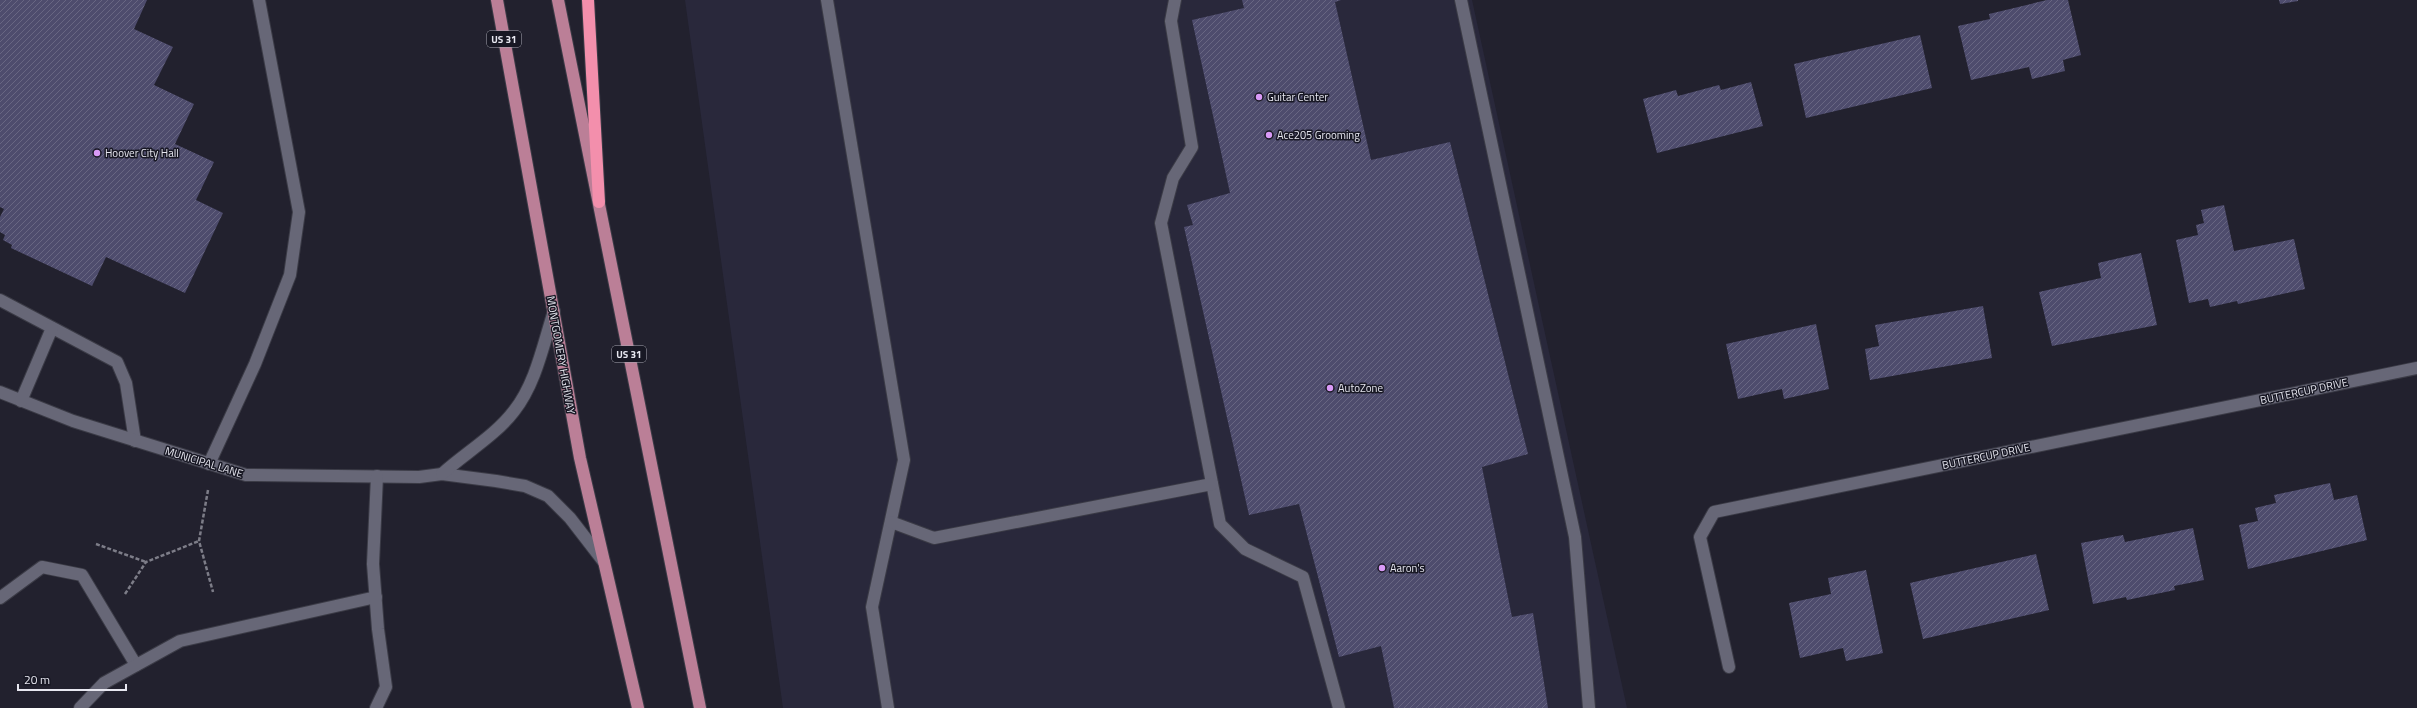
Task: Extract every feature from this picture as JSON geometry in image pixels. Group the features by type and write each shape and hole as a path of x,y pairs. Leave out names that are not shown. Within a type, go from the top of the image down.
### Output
{"highway":[{"path":"588,0 599,202"}],"main road":[{"name":"MONTGOMERY HIGHWAY","path":"497,0 580,458 638,708"},
{"name":"US 31","path":"558,0 700,708"}],"street":[{"path":"210,464 255,364 290,275 299,212 259,0"},
{"path":"827,0 904,460 872,607 888,708"},
{"path":"1175,0 1171,21 1192,148 1172,178 1161,223 1220,524 1245,549 1303,577 1339,708"},
{"path":"1461,0 1575,537 1589,708"},
{"path":"0,300 117,362 126,383 136,441"},
{"path":"442,474 488,437 514,412 533,377 554,312"},
{"path":"21,401 52,328"},
{"name":"BUTTERCUP DRIVE","path":"1729,667 1700,537 1714,512 2417,368"},
{"name":"MUNICIPAL LANE","path":"0,392 73,421 246,475 419,477 442,474 525,486 548,496 570,518 604,562"},
{"path":"376,708 386,688 378,629 373,564 377,476"},
{"path":"891,522 934,538 1212,484"},
{"path":"0,598 42,567 82,575 136,665"},
{"path":"80,708 104,682 180,641 376,596"}],"path":[{"path":"208,490 199,541 213,592"},
{"path":"125,594 146,562 199,541"},
{"path":"96,544 146,562"}],"shaded area":[{"path":"685,0 1472,0 1627,708 783,708"}],"building":[{"name":"Hoover City Hall","path":"0,0 147,0 134,29 173,47 154,85 194,104 175,144 214,162 196,200 223,213 185,293 106,257 92,286 11,248 12,245 3,240 5,235 0,232 0,217 4,209 0,207"},
{"path":"1242,0 1341,0 1335,2 1371,160 1450,142 1528,454 1482,467 1512,617 1533,613 1548,708 1394,708 1381,646 1339,657 1299,504 1249,515 1184,227 1193,225 1187,205 1230,193 1192,20 1244,8"},
{"path":"2047,0 2068,0 2081,55 2063,60 2065,71 2032,79 2029,67 1971,80 1958,26 1990,19 1989,14"},
{"path":"2279,0 2298,0 2298,1 2280,4"},
{"path":"1920,35 1932,88 1806,118 1794,64"},
{"path":"1751,82 1763,126 1657,153 1643,99 1676,90 1678,96 1719,85 1721,90"},
{"path":"2224,205 2234,251 2294,239 2305,289 2238,304 2237,301 2210,307 2208,299 2189,303 2176,240 2198,235 2196,225 2204,223 2201,210"},
{"path":"2141,253 2157,325 2052,346 2039,292 2101,278 2098,263"},
{"path":"1983,306 1992,358 1870,380 1865,349 1879,346 1875,325"},
{"path":"1816,324 1829,389 1784,399 1782,389 1738,399 1726,344"},
{"path":"2330,483 2334,500 2357,495 2367,540 2248,569 2239,525 2258,521 2255,508 2276,503 2274,495"},
{"path":"2193,528 2204,580 2174,586 2175,590 2127,600 2126,597 2093,604 2081,543 2123,535 2125,542"},
{"path":"2036,554 2049,610 1923,639 1910,583"},
{"path":"1866,570 1883,653 1846,661 1843,648 1800,658 1789,603 1831,594 1828,578"}],"place":[{"name":"Guitar Center","path":"1259,97"},
{"name":"Ace205 Grooming","path":"1269,135"},
{"name":"Hoover City Hall","path":"97,153"},
{"name":"AutoZone","path":"1330,388"},
{"name":"Aaron's","path":"1382,568"}]}
